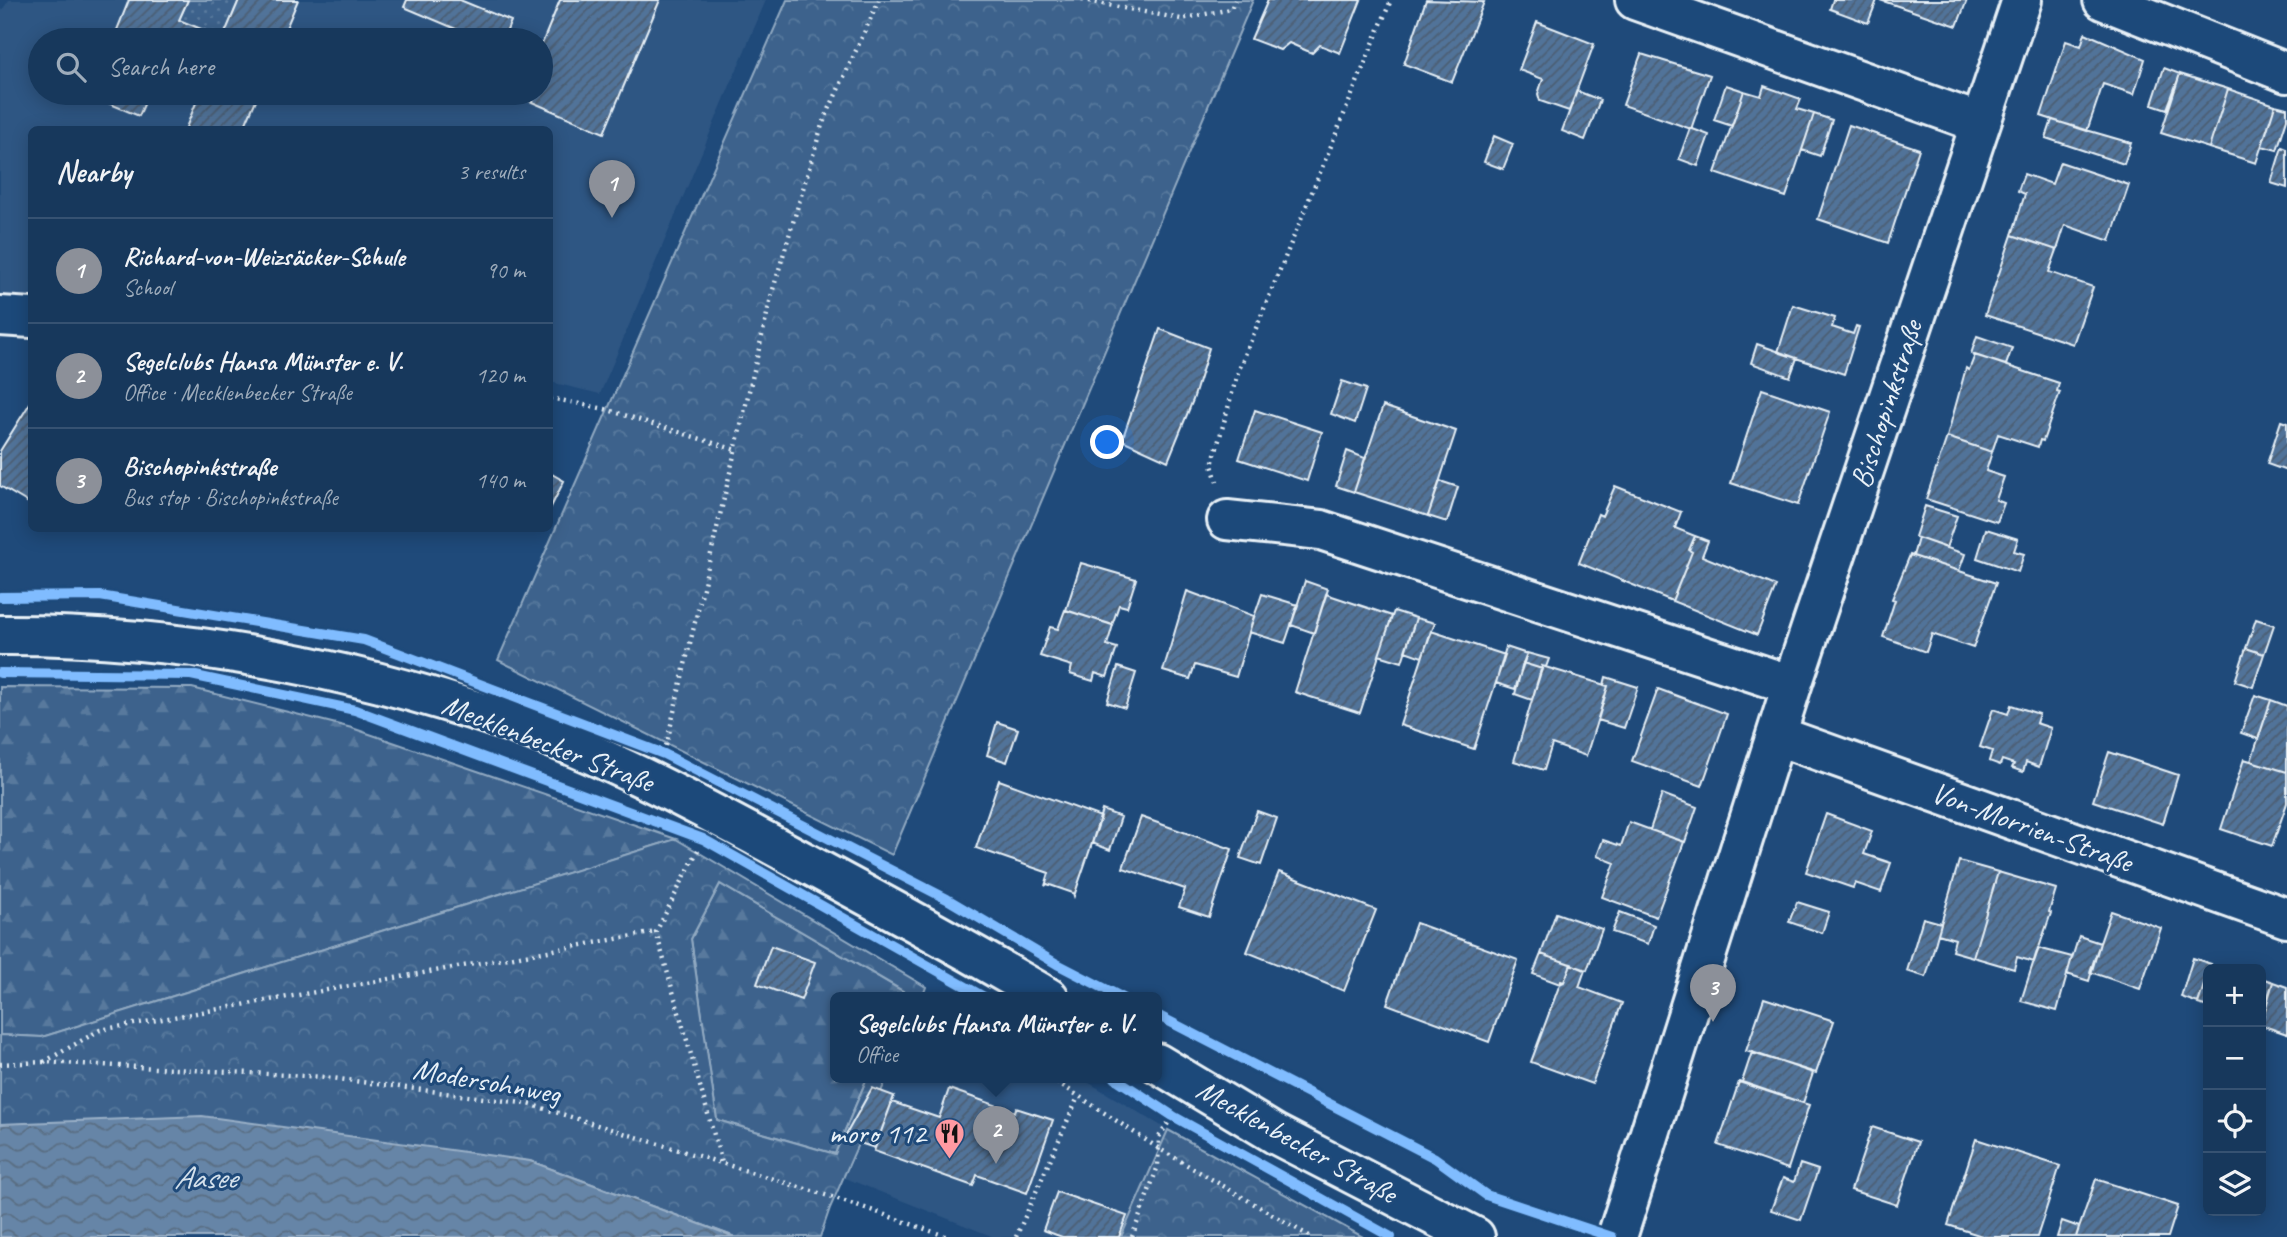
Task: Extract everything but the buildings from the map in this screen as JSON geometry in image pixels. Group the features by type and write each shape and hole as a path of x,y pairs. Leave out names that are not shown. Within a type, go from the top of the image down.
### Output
{"street":[{"path":"1634,0 1980,123"},
{"name":"Bischopinkstraße","path":"1617,1237 1792,685 2022,0"},
{"path":"2103,0 2287,73"},
{"path":"0,316 28,317"},
{"path":"1227,520 1321,530 1792,685"},
{"name":"Mecklenbecker Straße","path":"0,635 53,634 176,643 364,679 512,723 656,784 930,929 1039,992"},
{"name":"Von-Morrien-Straße","path":"1778,736 2287,918"},
{"name":"Mecklenbecker Straße","path":"1162,1066 1275,1134 1475,1237"}],"path":[{"path":"656,784 772,293 822,125 879,0"},
{"path":"1082,0 1181,19 1231,9 1235,0"},
{"path":"1227,520 1212,464 1238,372 1391,0"},
{"path":"553,399 605,409 736,450"},
{"path":"692,863 656,932 722,1163"},
{"path":"44,1062 100,1030 656,932"},
{"path":"1058,1083 1158,1148 1311,1237"},
{"path":"1016,1237 1078,1097"},
{"path":"1161,1109 1185,1123"},
{"path":"1132,1237 1158,1166 1159,1138 1173,1116"}],"shaded area":[{"path":"9,0 766,0 600,394 553,383 553,126 28,126 28,308 0,306 0,13"},
{"path":"885,1083 1089,1083 1168,1130 1121,1237 994,1237 845,1178"}],"green space":[{"path":"188,0 239,0 227,28 199,28 179,20"},
{"path":"787,0 1253,0 892,855 498,660"},
{"path":"0,687 192,688 352,728 676,839 42,1037 0,1035"},
{"path":"676,839 926,987 924,992 903,992 720,884 691,939 717,1120 835,1154 865,1083 885,1083 820,1237 735,1237 530,1161 0,1124 0,1035 42,1037"},
{"path":"720,884 904,992 830,992 830,1083 865,1083 835,1154 717,1120 691,939"},
{"path":"1168,1130 1363,1237 1121,1237"}],"water":[{"name":"Aasee","path":"202,1116 530,1161 735,1237 0,1237 0,1124"}],"cycle path":[{"path":"0,597 100,596 364,640 664,754 947,899 1057,964 1111,992"},
{"path":"0,673 191,675 355,710 703,839 975,992"},
{"path":"1162,1018 1435,1158 1486,1195 1612,1237"},
{"path":"1123,1083 1173,1116 1391,1237"}],"place":[{"name":"Richard-von-Weizsäcker-Schule","path":"612,218"},
{"name":"Bischopinkstraße","path":"1713,1022"},
{"name":"moro 112","path":"949,1160"},
{"name":"Segelclubs Hansa Münster e. V.","path":"996,1164"}]}
